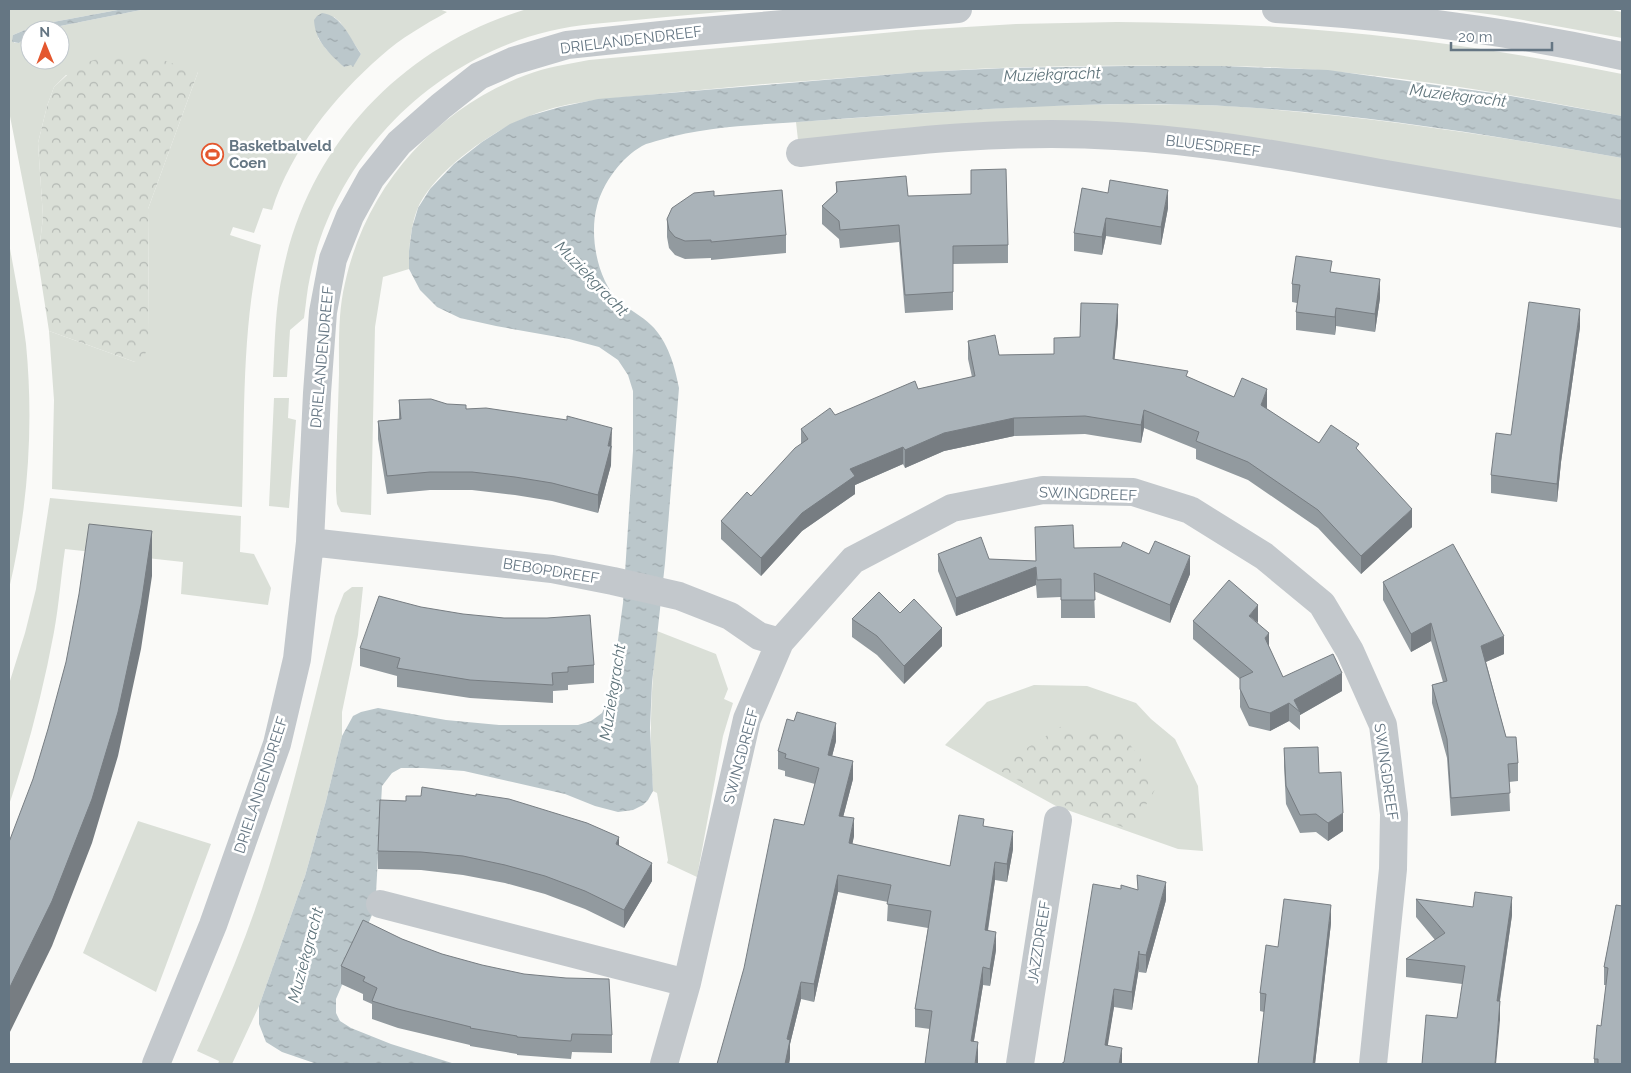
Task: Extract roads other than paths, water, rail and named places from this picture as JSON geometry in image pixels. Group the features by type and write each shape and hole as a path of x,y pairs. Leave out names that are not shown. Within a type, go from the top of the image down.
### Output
{"street":[{"name":"DRIELANDENDREEF","path":"156,1064 168,1039 213,925 277,744 296,660 310,542 323,312 333,259 350,216 371,178 399,143 441,106 479,76 513,60 567,45 680,33 958,9"},
{"path":"1276,9 1398,20 1500,33 1578,46 1622,56"},
{"name":"BLUESDREEF","path":"800,153 907,140 1054,134 1116,136 1247,149 1622,214"},
{"name":"SWINGDREEF","path":"664,1064 687,983 747,719 780,642 853,560 952,508 1043,490 1133,492 1190,510 1264,556 1322,604 1350,651 1382,724 1394,814 1393,869 1373,1064"},
{"name":"BEBOPDREEF","path":"310,542 552,569 613,581 679,596 730,616 759,636 780,642"},
{"name":"JAZZDREEF","path":"1020,1064 1058,820"},
{"path":"380,904 687,983"}],"water":[{"path":"123,9 146,9 70,24 70,20 64,20"},
{"path":"322,13 335,18 340,23 350,35 361,54 353,67 351,65 344,67 328,52 320,40 314,20"},
{"path":"20,32 20,42 12,42 13,35"},
{"name":"Muziekgracht","path":"1125,66 1221,66 1328,70 1500,94 1622,116 1622,158 1480,134 1337,115 1241,107 1171,104 1100,104 1030,107 716,128 648,143 634,151 620,164 608,180 597,206 594,230 597,257 606,282 620,302 657,331 673,363 679,388 665,563 652,683 650,728 653,791 643,805 633,810 618,812 595,806 565,794 464,771 401,768 392,773 382,786 376,893 370,909 372,915 336,999 336,1013 340,1021 351,1028 391,1044 455,1064 317,1064 282,1052 266,1042 259,1024 259,1006 305,876 342,736 353,716 378,708 446,720 499,725 578,725 591,721 602,713 612,685 623,603 633,451 633,391 628,375 618,360 599,347 569,339 460,318 437,307 420,290 409,269 412,228 418,208 430,189 454,164 482,142 510,124 560,107 598,99 919,72"}],"place":[{"name":"Basketbalveld Coen","path":"213,155"}]}
